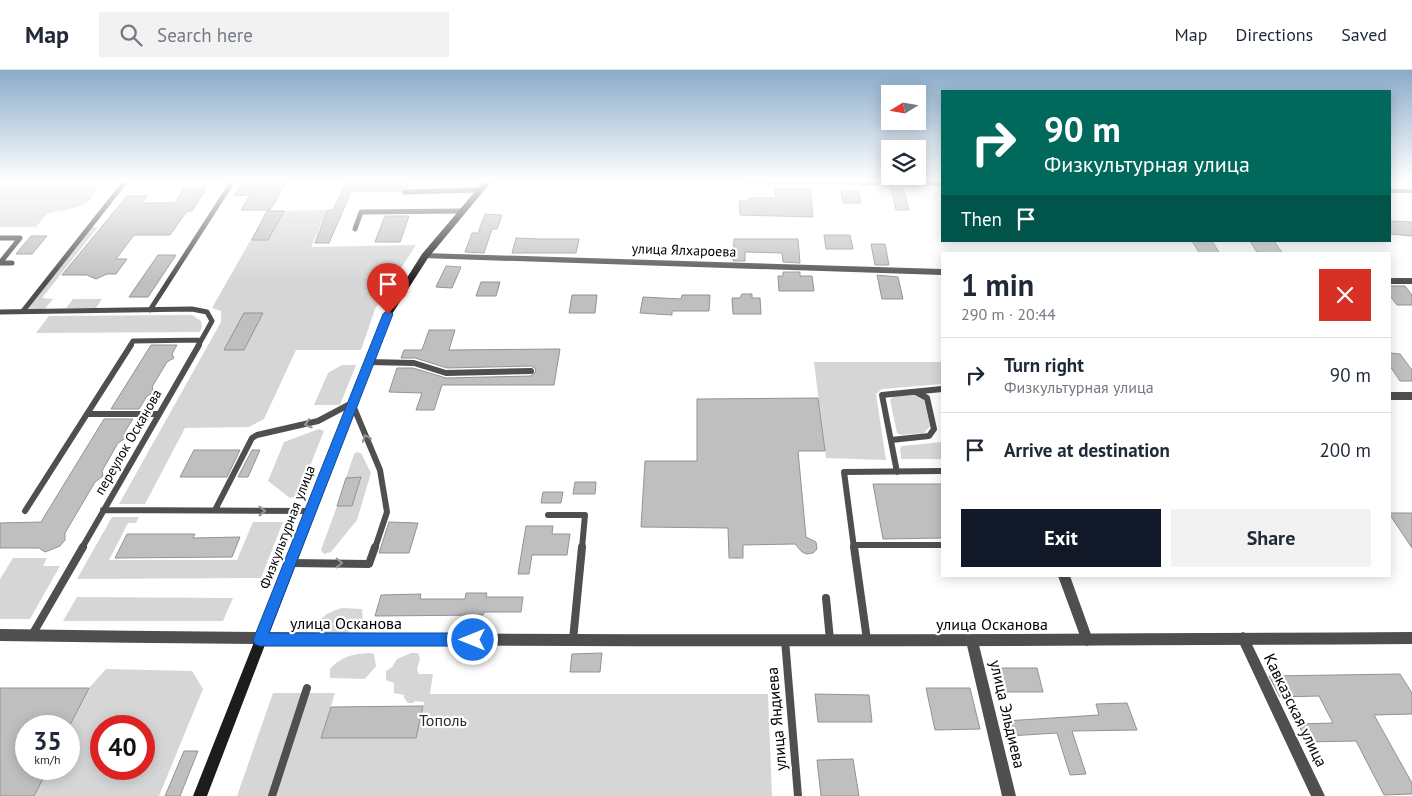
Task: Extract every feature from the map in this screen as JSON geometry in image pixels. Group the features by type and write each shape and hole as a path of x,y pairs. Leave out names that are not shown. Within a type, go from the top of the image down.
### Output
{"main road":[{"name":"Физкультурная улица","path":"200,796 388,314 425,256 460,215"}],"street":[{"name":"улица Ялхароева","path":"425,256 941,272"},
{"path":"1391,281 1412,281"},
{"path":"1391,396 1412,396"},
{"path":"1064,577 1086,640"},
{"name":"улица Осканова","path":"0,635 260,640 972,641 1412,638"},
{"name":"Кавказская улица","path":"1243,638 1318,796"},
{"name":"улица Эльдиева","path":"972,641 1009,796"}],"lane":[{"path":"23,311 99,215"},
{"path":"150,310 211,215"},
{"path":"355,228 360,215"},
{"path":"0,238 20,238 0,263"},
{"path":"0,263 12,263"},
{"name":"переулок Осканова","path":"0,312 192,309 207,312 212,321 32,635"},
{"path":"25,510 133,341 201,340"},
{"path":"368,362 414,363 446,373 531,371"},
{"path":"897,472 882,395 941,389"},
{"path":"891,440 929,436 934,428 927,398 916,392"},
{"path":"215,510 252,438 257,435 318,421 352,403 380,470 387,512 369,564 290,563"},
{"path":"87,414 158,414"},
{"path":"867,640 844,472 941,471"},
{"path":"104,510 310,511"},
{"path":"548,515 585,515 572,640"},
{"path":"854,545 941,545"},
{"path":"826,598 830,640"},
{"name":"улица Яндиева","path":"785,640 798,796"},
{"path":"272,796 307,688"}],"green space":[{"path":"0,215 47,215 36,227 0,227"},
{"path":"265,215 326,215 311,247 416,245 375,309 361,350 296,350 264,419 249,427 185,428 145,504 119,504 221,322 221,311 212,308"},
{"path":"91,227 98,227 42,298 53,299 45,309 27,309"},
{"path":"73,299 102,299 96,308 66,308"},
{"path":"192,315 201,321 200,332 36,333 49,316"},
{"path":"814,362 941,362 941,384 882,389 876,394 886,460 826,458"},
{"path":"342,365 356,365 340,405 314,405 328,373"},
{"path":"915,395 924,400 930,426 924,433 901,435 897,433 890,400 894,396"},
{"path":"319,429 324,431 298,496 290,498 268,481 284,442"},
{"path":"941,442 941,459 901,459 900,448 902,446"},
{"path":"357,452 361,453 371,473 357,520 331,552 324,554 321,550 337,506 352,505 361,478 346,478 354,454"},
{"path":"112,517 139,517 136,523 128,523 109,560 237,560 253,522 283,522 261,578 77,579"},
{"path":"13,558 47,558 43,566 60,566 30,619 0,619 0,579"},
{"path":"77,597 233,598 223,621 63,621"},
{"path":"343,608 362,609 363,621 354,629 344,634 321,631 320,622 325,615"},
{"path":"369,653 374,654 376,666 365,679 330,678 330,669 343,658"},
{"name":"Тополь","path":"411,653 418,653 420,658 417,670 419,674 433,674 430,694 768,694 772,796 237,796 273,693 335,693 321,738 416,738 424,702 415,701 408,703 404,695 394,693 394,683 386,680 386,671 392,667 397,659"},
{"path":"106,669 192,671 203,689 159,796 0,796 0,688 89,688"}],"building":[{"path":"111,215 184,215 170,235 134,235 116,259 127,259 116,274 107,274 96,279 87,275 62,275"},
{"path":"265,215 282,215 268,240 252,240"},
{"path":"326,215 341,215 329,243 315,243"},
{"path":"485,215 502,215 497,229 492,229 484,253 465,252 472,233 478,233"},
{"path":"740,215 813,215 813,217"},
{"path":"385,216 409,216 400,242 375,242"},
{"path":"1391,221 1412,222 1412,236 1391,234"},
{"path":"824,235 850,235 853,249 826,249"},
{"path":"31,236 47,236 32,254 16,254"},
{"path":"516,238 579,239 576,253 512,253"},
{"path":"734,239 798,239 800,263 783,262 782,253 745,252 745,261 733,261"},
{"path":"1193,242 1213,242 1219,252 1199,252"},
{"path":"1251,242 1275,242 1282,252 1257,252"},
{"path":"871,244 885,244 889,265 875,265"},
{"path":"158,255 176,255 148,297 129,297"},
{"path":"446,266 461,267 452,288 436,287"},
{"path":"783,272 800,272 800,276 812,276 814,291 779,291 778,276 783,276"},
{"path":"877,275 898,277 903,299 882,299"},
{"path":"481,282 500,282 496,296 476,296"},
{"path":"1391,286 1405,286 1412,295 1412,305 1397,305 1391,297"},
{"path":"742,294 752,294 752,298 760,298 761,314 733,314 732,298 740,298"},
{"path":"572,295 597,295 595,313 569,313"},
{"path":"682,295 710,295 709,311 672,311 672,315 640,313 643,297 681,299"},
{"path":"244,313 263,313 244,350 224,350"},
{"path":"429,330 455,330 449,350 560,349 554,385 442,385 434,410 416,410 422,393 389,392 397,368 413,368 446,378 531,376 536,371 531,366 447,368 415,358 401,358 404,350 422,350"},
{"path":"151,345 177,345 172,354 174,358 167,362 152,387 154,392 147,396 139,409 111,409"},
{"path":"1391,353 1400,354 1412,370 1412,381 1400,381 1391,368"},
{"path":"818,398 825,451 798,451 806,537 816,542 817,549 813,553 807,554 802,552 795,544 743,545 743,558 729,558 728,528 641,527 645,461 697,461 697,399"},
{"path":"104,419 133,419 124,433 126,438 118,443 102,471 103,476 95,482 65,533 65,540 60,546 45,552 39,548 0,548 0,523 41,522"},
{"path":"194,450 240,450 227,477 180,477"},
{"path":"252,450 260,450 248,477 238,477"},
{"path":"361,477 352,506 337,506 346,478"},
{"path":"575,482 596,482 595,494 573,494"},
{"path":"873,484 941,484 941,538 883,539"},
{"path":"543,492 563,492 561,503 541,503"},
{"path":"1391,513 1412,513 1412,548 1391,516"},
{"path":"389,522 418,523 409,553 379,553"},
{"path":"526,526 553,526 552,534 570,534 567,555 532,555 529,574 518,574"},
{"path":"127,534 195,534 193,538 240,537 232,557 115,558"},
{"path":"466,593 487,593 486,597 523,597 521,612 484,612 483,615 375,616 381,595 421,594 420,599 465,599"},
{"path":"602,653 600,672 570,672 572,654"},
{"path":"1000,668 1037,668 1043,692 1006,692"},
{"path":"1400,674 1412,693 1412,714 1374,715 1412,783 1412,794 1384,795 1356,741 1307,742 1298,724 1333,723 1319,696 1280,697 1269,676"},
{"path":"0,688 89,688 75,715 15,715 15,780 42,780 34,796 0,796"},
{"path":"926,688 970,688 980,729 935,730"},
{"path":"815,694 869,695 872,722 818,722"},
{"path":"1127,703 1137,730 1072,731 1086,774 1070,775 1057,733 1009,736 1005,721 1099,715 1096,704"},
{"path":"423,706 416,738 321,738 331,707"},
{"path":"184,751 198,751 180,796 165,796"},
{"path":"853,759 859,796 821,796 817,760"}],"route":[{"path":"388,314 260,640 473,640"}]}
